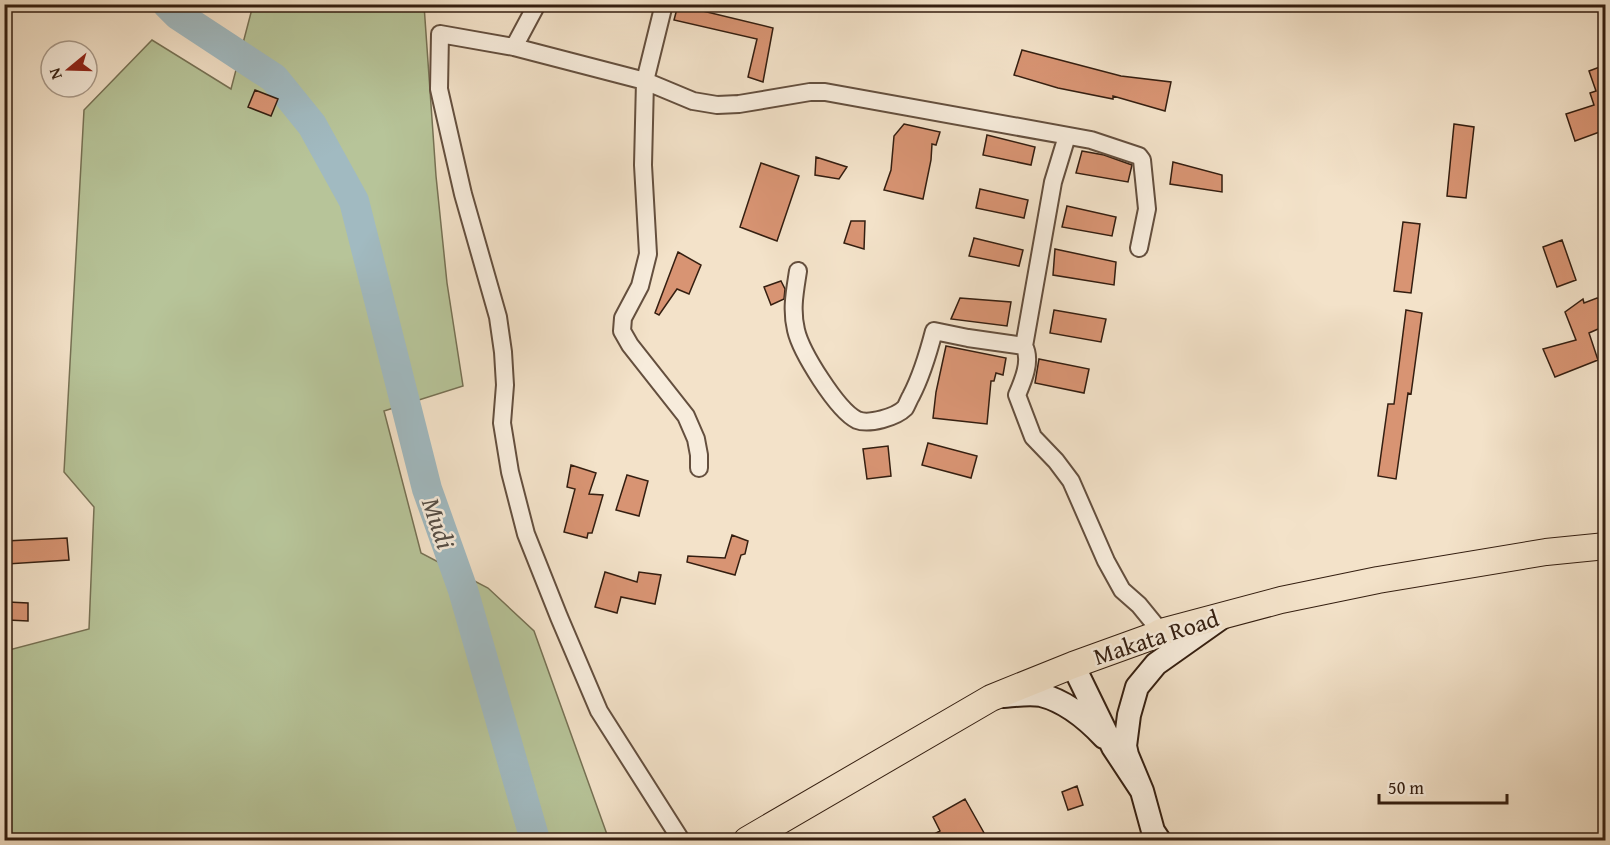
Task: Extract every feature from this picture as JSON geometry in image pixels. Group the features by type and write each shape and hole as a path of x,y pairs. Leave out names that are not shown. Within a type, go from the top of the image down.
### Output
{"main road":[{"name":"Makata Road","path":"747,840 991,698 1073,664 1161,632 1281,600 1378,580 1546,552 1605,546"},
{"path":"1158,840 1125,746 1129,715 1137,687 1156,664 1225,616"},
{"path":"1073,664 1113,747 1142,791"},
{"path":"991,698 1024,694 1042,695 1076,713 1094,727 1113,747"}],"street":[{"path":"514,47 537,4"},
{"path":"664,4 645,81 643,165 648,254 640,286 623,318 622,331 630,345 686,416 696,439 699,468"},
{"path":"681,840 599,711 526,534 510,472 502,423 505,385 498,317 463,194 439,89 440,34 514,47 645,81 693,101 717,105 825,92 1091,140 1138,156 1142,160 1147,209 1139,248"},
{"path":"1067,136 1053,182 1024,346 1028,352 1024,380 1017,395 1033,437 1071,481 1106,561 1122,590 1161,632"},
{"path":"798,271 793,301 796,331 819,377 843,409 859,421 874,422 905,408 921,378 934,331 1024,346"}],"green space":[{"path":"253,5 424,5 436,176 447,283 463,386 384,411 421,553 488,588 534,631 609,840 5,840 5,651 89,629 94,507 64,472 84,110 95,99 99,99 99,95 152,40 231,89"}],"building":[{"path":"678,5 773,28 763,82 748,77 757,39 674,20"},
{"path":"1022,50 1121,76 1171,82 1165,111 1113,96 1113,99 1058,88 1014,75"},
{"path":"1605,65 1605,130 1575,141 1566,114 1594,105 1590,93 1596,91 1589,71"},
{"path":"255,90 278,99 271,116 248,107"},
{"path":"904,124 940,132 936,145 932,144 923,199 884,190 891,170 894,136"},
{"path":"1454,124 1474,127 1466,198 1447,196"},
{"path":"987,135 1035,147 1031,165 983,155"},
{"path":"1082,151 1104,155 1132,165 1128,182 1076,173"},
{"path":"816,157 847,167 839,179 815,175"},
{"path":"1173,162 1222,175 1222,192 1170,184"},
{"path":"761,163 799,176 777,241 740,227"},
{"path":"980,189 1028,200 1024,218 976,208"},
{"path":"1067,206 1116,217 1112,236 1062,227"},
{"path":"851,221 865,221 864,249 844,243"},
{"path":"1403,222 1420,224 1411,293 1394,291"},
{"path":"974,238 1023,250 1019,266 969,256"},
{"path":"1562,240 1576,280 1557,287 1543,247"},
{"path":"1055,249 1116,262 1114,285 1053,275"},
{"path":"678,252 701,265 689,294 677,289 659,315 655,313"},
{"path":"781,281 785,289 784,299 771,305 764,287"},
{"path":"960,298 1011,302 1007,326 951,319"},
{"path":"1597,298 1605,301 1605,326 1589,333 1598,360 1555,377 1543,349 1576,340 1565,312 1583,299 1584,303"},
{"path":"1054,310 1106,319 1101,342 1050,333"},
{"path":"1406,310 1422,313 1396,479 1378,476 1388,404 1394,404"},
{"path":"946,346 1006,358 1003,375 996,373 994,381 991,381 987,424 933,418"},
{"path":"1039,359 1089,369 1084,393 1035,383"},
{"path":"928,443 977,456 971,478 922,465"},
{"path":"888,446 891,476 867,479 863,449"},
{"path":"571,465 596,473 589,494 603,495 592,533 588,533 587,538 564,532 575,489 567,487"},
{"path":"627,475 648,481 639,516 616,510"},
{"path":"732,535 748,541 745,554 741,555 735,575 687,562 688,556 725,558"},
{"path":"67,538 69,560 7,564 5,541"},
{"path":"605,572 637,582 639,572 661,575 655,604 621,597 617,613 595,607"},
{"path":"8,602 28,603 28,621 8,620"},
{"path":"1077,786 1083,805 1068,810 1062,792"},
{"path":"965,799 988,840 923,840 940,831 933,817"}],"waterway":[{"name":"Mudi","path":"167,4 178,15 274,78 312,125 354,201 427,489 463,590 535,840"}]}
